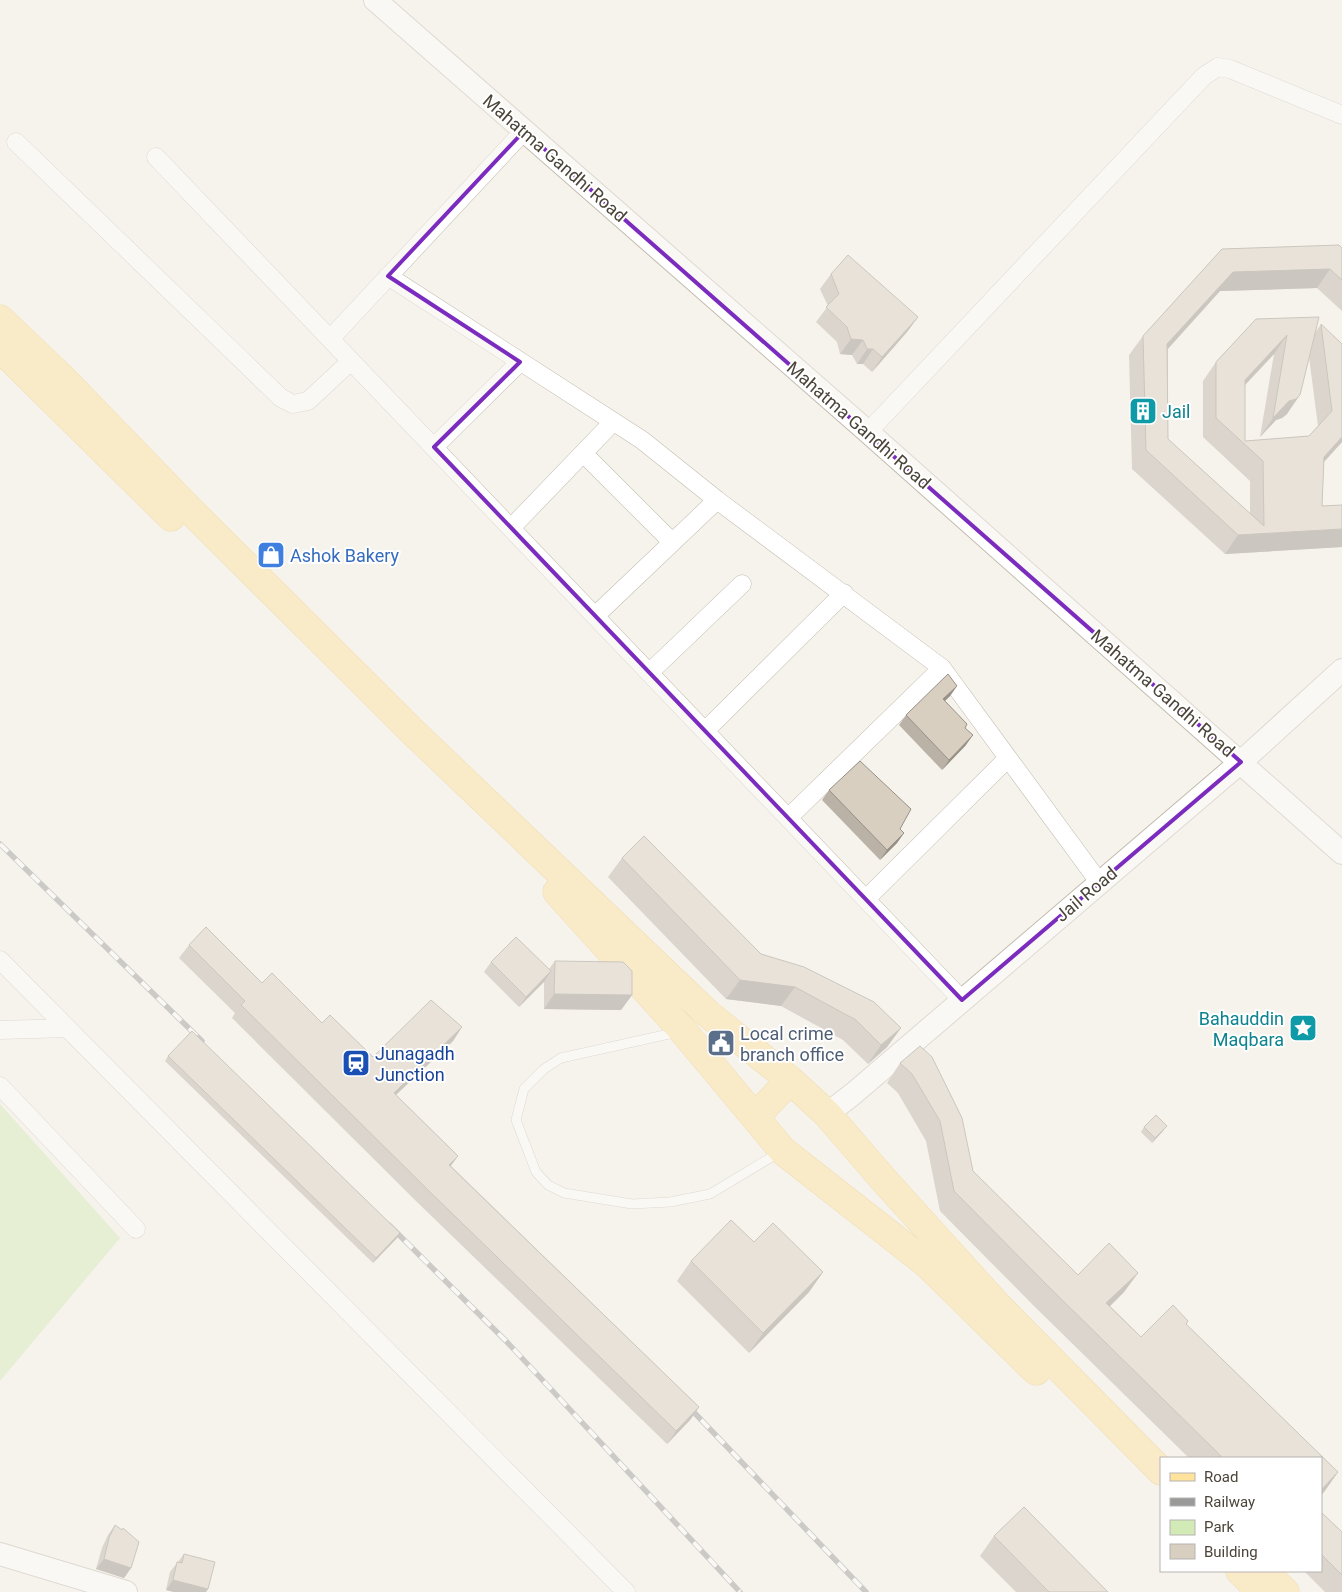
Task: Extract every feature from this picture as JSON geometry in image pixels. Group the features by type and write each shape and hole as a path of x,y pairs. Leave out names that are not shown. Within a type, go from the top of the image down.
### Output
{"main road":[{"path":"0,319 66,382 205,525 414,733 708,1014 790,1080 827,1114 998,1306 1160,1470"},
{"path":"0,348 222,568 530,862 683,1031 783,1150 926,1264 1160,1492"},
{"path":"754,1116 790,1080"},
{"path":"854,1207 883,1179"},
{"path":"1241,1572 1262,1592"},
{"path":"1265,1572 1285,1592"}],"street":[{"name":"Mahatma Gandhi Road","path":"375,0 868,432 1342,852"},
{"path":"868,432 1204,76 1218,67 1230,69 1342,115"},
{"path":"330,339 524,131"},
{"path":"16,142 281,398 293,404 308,401 351,361"},
{"path":"156,157 962,1000"},
{"path":"388,276 642,440 717,500 942,668 1099,882"},
{"path":"434,448 520,362"},
{"path":"511,528 613,422"},
{"path":"583,453 672,542"},
{"path":"595,616 717,500"},
{"path":"649,673 742,584"},
{"path":"705,731 844,593"},
{"path":"788,818 942,668"},
{"name":"Jail Road","path":"827,1114 853,1094 1240,762 1342,670"},
{"path":"866,899 1008,758"},
{"path":"0,960 626,1592"},
{"path":"0,1030 67,1028"},
{"path":"0,1086 136,1229"},
{"path":"0,1554 126,1592"}],"lane":[{"path":"683,1031 561,1058 544,1069 524,1089 516,1120 536,1172 548,1185 564,1193 632,1204 670,1202 710,1194 783,1150"}],"highlighted area":[{"path":"524,131 1241,762 962,1000 434,447 520,362 388,276"}],"green space":[{"path":"0,1104 120,1238 0,1381"}],"building":[{"path":"1339,245 1342,248 1342,280 1330,269 1233,272 1167,344 1168,439 1264,526 1263,461 1216,418 1216,362 1256,319 1319,317 1300,395 1296,399 1289,401 1273,418 1287,335 1245,380 1245,441 1309,436 1332,411 1321,324 1342,344 1342,437 1324,457 1322,506 1342,505 1342,529 1238,535 1146,450 1143,336 1222,249"},
{"path":"848,255 918,317 882,357 873,349 867,349 863,340 851,339 847,327 826,307 839,294 831,274"},
{"path":"948,674 957,686 943,699 967,724 965,728 973,735 949,760 906,715"},
{"path":"860,761 911,809 900,829 904,833 887,850 829,790"},
{"path":"644,836 761,954 804,967 874,1002 901,1028 881,1045 856,1020 795,987 740,980 622,858"},
{"path":"206,927 262,983 272,973 322,1023 330,1015 373,1057 431,1000 462,1027 394,1093 458,1156 449,1165 699,1407 676,1431 241,1005 245,1001 189,945"},
{"path":"516,937 551,971 526,997 491,962"},
{"path":"555,961 623,962 632,971 632,995 554,994"},
{"path":"192,1031 400,1233 376,1258 168,1056"},
{"path":"920,1046 932,1057 962,1118 973,1171 1078,1275 1109,1243 1138,1273 1106,1303 1141,1337 1173,1305 1188,1321 1186,1324 1338,1472 1322,1489 1322,1457 1222,1457 1048,1286 954,1191 940,1121 912,1074 900,1063"},
{"path":"1156,1115 1167,1126 1155,1138 1144,1127"},
{"path":"731,1220 754,1242 773,1223 823,1272 763,1333 691,1261"},
{"path":"1024,1507 1108,1592 1049,1592 994,1536"},
{"path":"1322,1513 1342,1532 1342,1575 1322,1555"},
{"path":"115,1525 122,1530 123,1528 139,1542 131,1568 104,1559 109,1538"},
{"path":"184,1554 215,1562 208,1589 173,1580 177,1562 182,1563"}],"railway":[{"path":"0,844 202,1041"},
{"path":"389,1225 507,1342 740,1592"},
{"path":"686,1404 866,1592"}],"place":[{"name":"Jail","path":"1143,411"},
{"name":"Ashok Bakery","path":"271,555"},
{"name":"Bahauddin Maqbara","path":"1303,1028"},
{"name":"Local crime branch office","path":"721,1043"},
{"name":"Junagadh Junction","path":"356,1063"}]}
